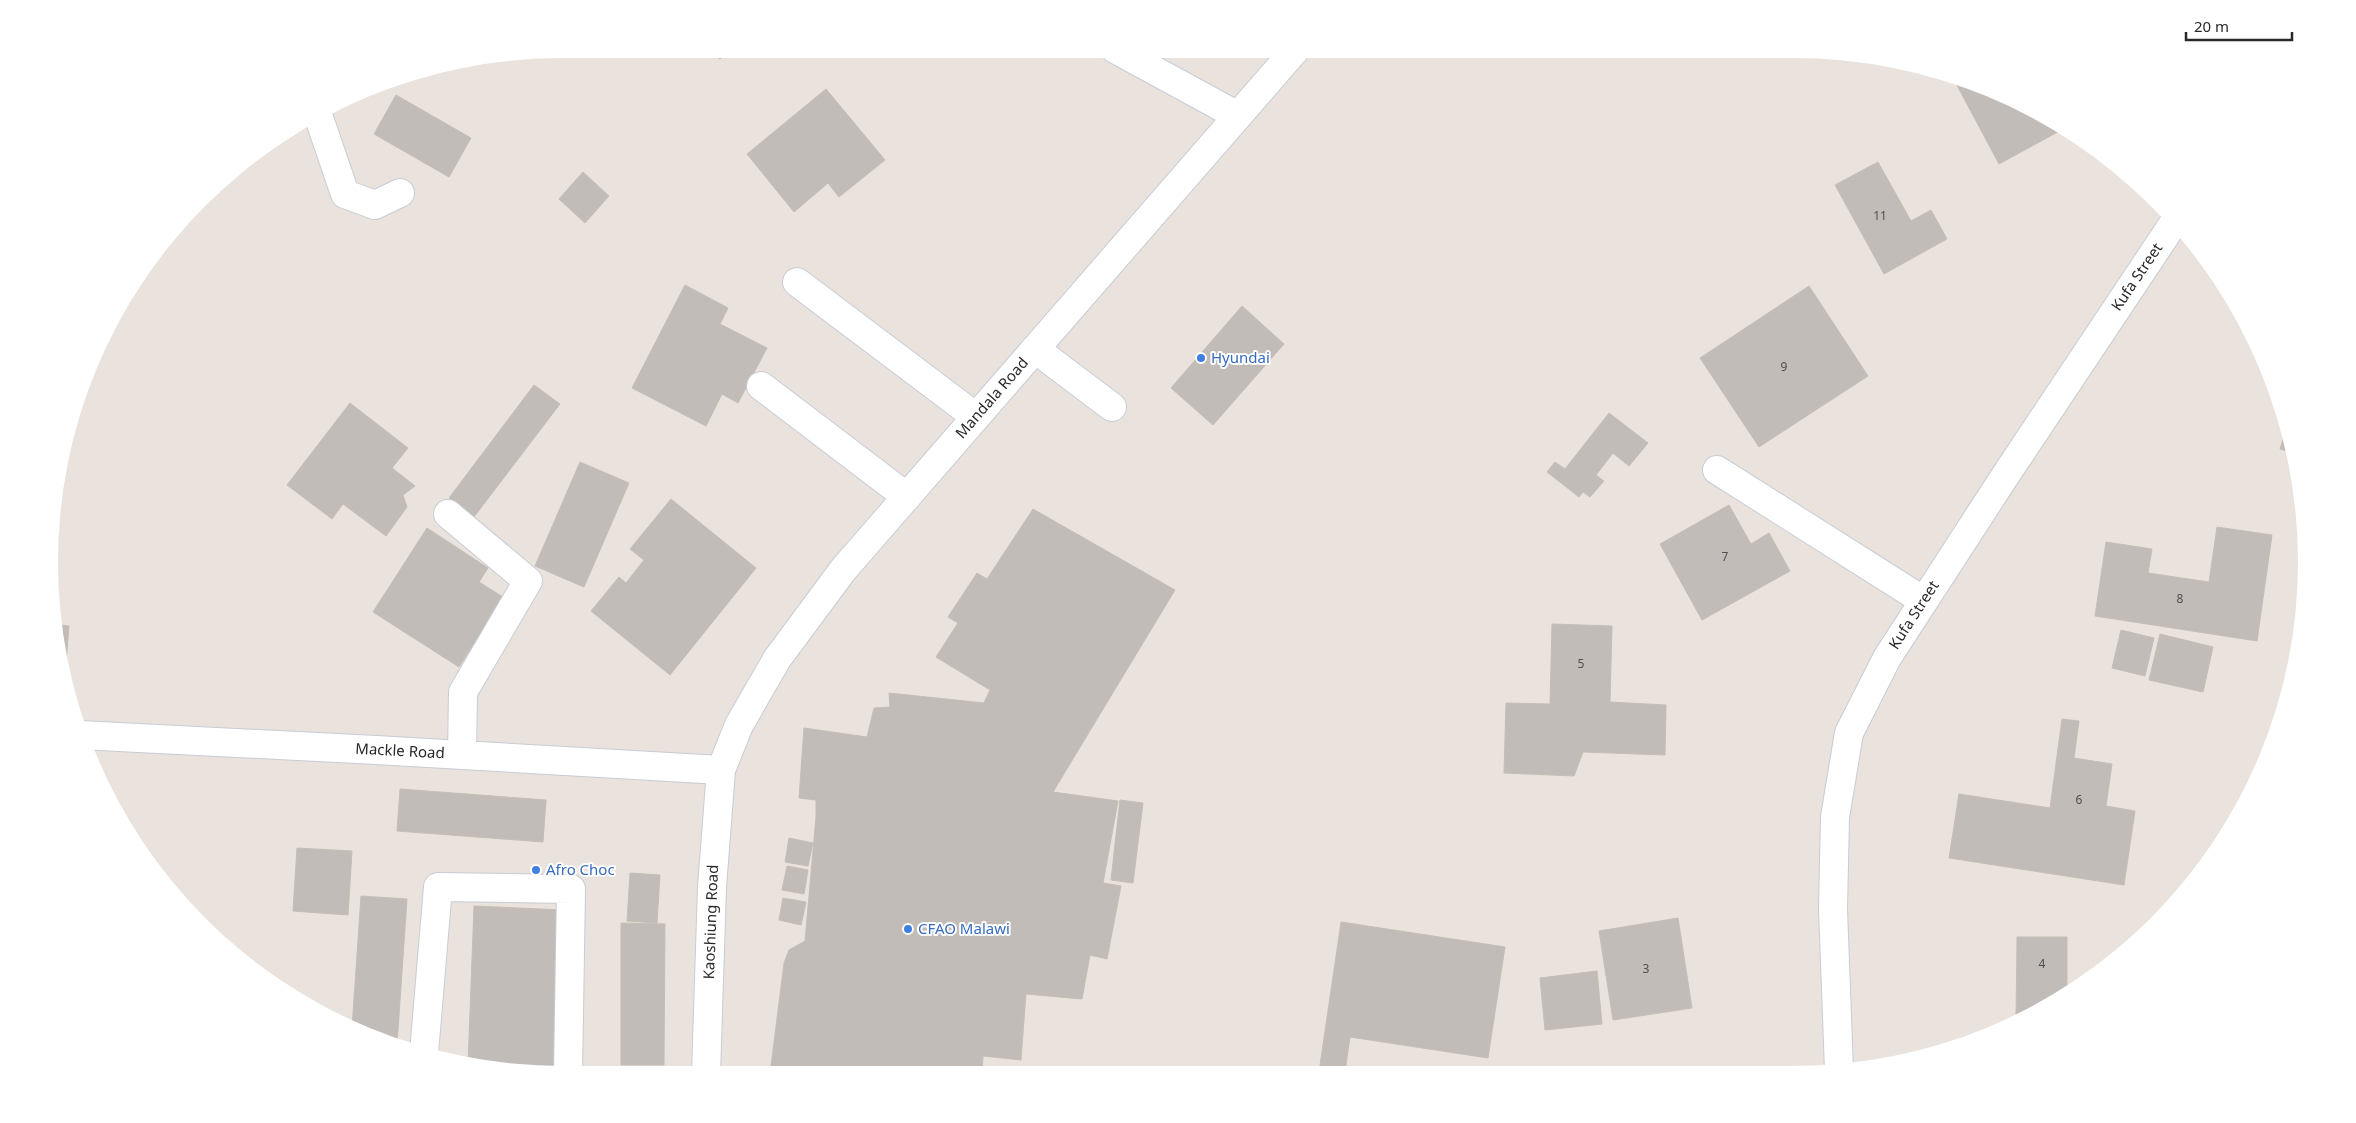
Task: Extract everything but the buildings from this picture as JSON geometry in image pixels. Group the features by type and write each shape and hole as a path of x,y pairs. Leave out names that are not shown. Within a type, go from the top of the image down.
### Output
{"street":[{"path":"1132,58 1238,116"},
{"name":"Mandala Road","path":"721,770 739,725 777,659 843,570 1288,58"},
{"path":"320,119 345,194 374,205 400,193"},
{"name":"Kufa Street","path":"1839,1063 1833,909 1835,817 1849,732 1887,658 2171,227"},
{"path":"797,282 976,417"},
{"path":"1035,349 1112,407"},
{"path":"761,386 907,497"},
{"path":"1717,470 1924,600"},
{"path":"448,514 528,581 463,692 462,755"},
{"name":"Mackle Road","path":"89,735 721,770"},
{"name":"Kaoshiung Road","path":"706,1066 712,887 721,770"},
{"path":"425,1046 438,887 571,889 568,1066"}],"place":[{"name":"Hyundai","path":"1201,358"},
{"name":"Afro Choc","path":"536,870"},
{"name":"CFAO Malawi","path":"908,929"}]}
